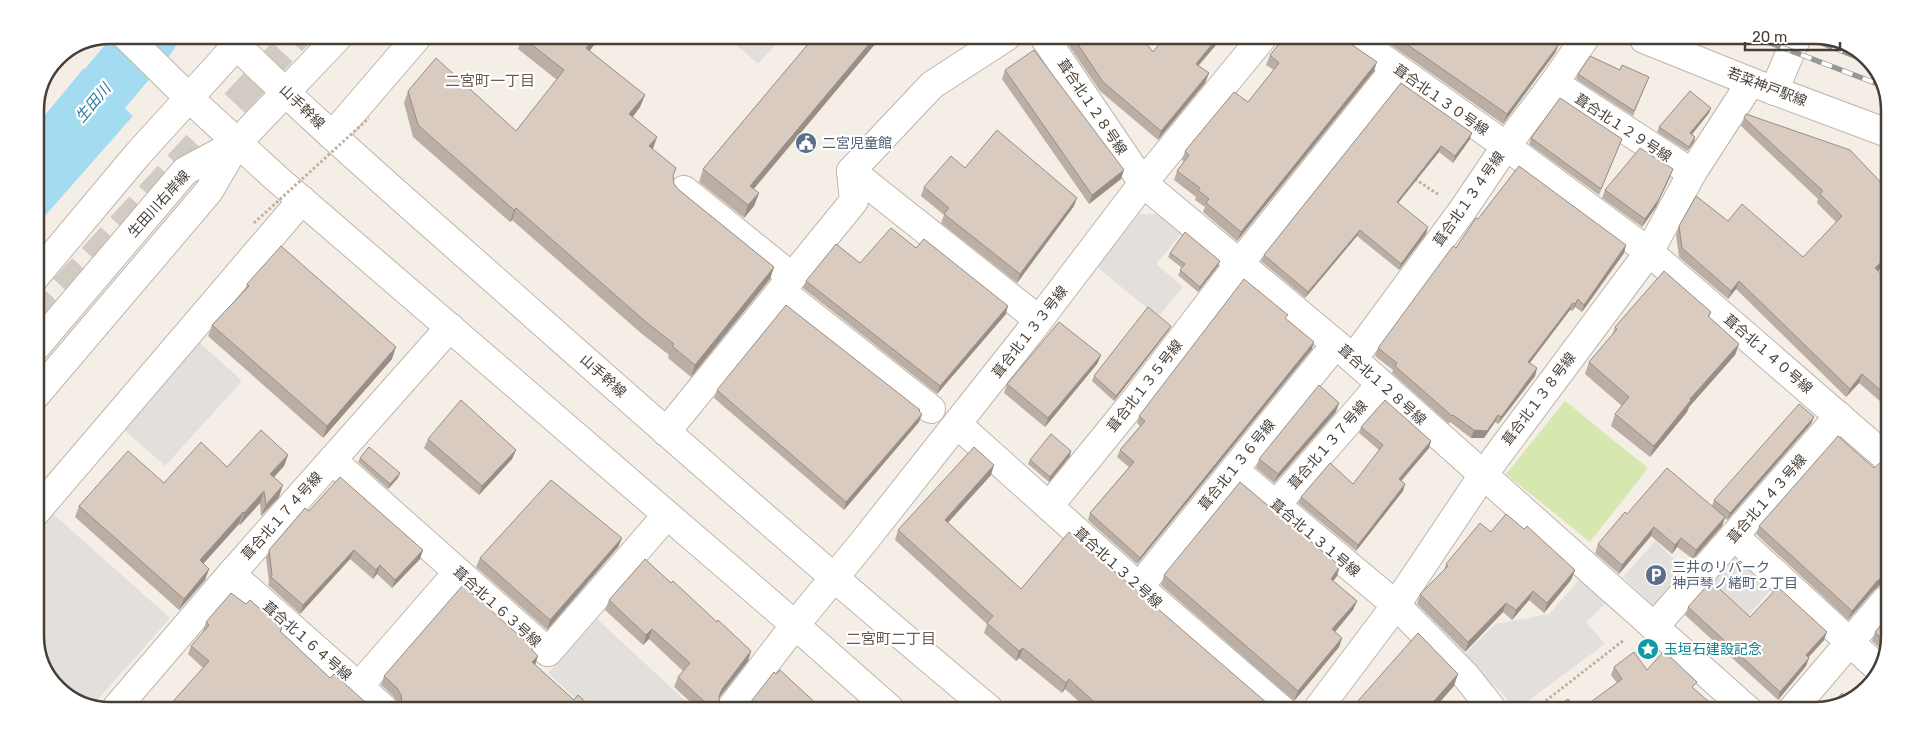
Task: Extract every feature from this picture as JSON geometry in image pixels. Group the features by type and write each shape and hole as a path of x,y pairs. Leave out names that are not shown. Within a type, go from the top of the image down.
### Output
{"street":[{"path":"134,44 237,143 796,625 882,702"},
{"path":"44,267 138,154 189,98 232,44"},
{"name":"山手幹線","path":"241,44 286,92 332,136 834,579 981,702"},
{"name":"生田川右岸線","path":"44,337 185,171 237,143 331,44"},
{"path":"332,136 411,44"},
{"path":"666,432 854,201 851,171 932,85 995,44"},
{"name":"葺合北１２８号線","path":"1049,44 1143,183 1344,351 1739,702"},
{"name":"葺合北１３３号線","path":"736,702 1039,320 1143,183 1257,44"},
{"name":"葺合北１３０号線","path":"1362,44 1506,146 1649,252"},
{"name":"葺合北１３４号線","path":"1344,351 1462,211 1506,146 1554,83 1580,44"},
{"name":"若菜神戸駅線","path":"1657,44 1881,131"},
{"name":"葺合北１３８号線","path":"1323,702 1396,605 1483,475 1649,252 1692,173 1763,86 1792,44"},
{"name":"葺合北１３５号線","path":"1049,506 1136,399 1239,264 1396,68"},
{"name":"葺合北１２９号線","path":"1554,83 1692,173"},
{"path":"44,385 209,191 237,143"},
{"path":"851,171 1039,320"},
{"path":"684,190 786,284 931,409"},
{"path":"44,502 302,200"},
{"name":"葺合北１４０号線","path":"1649,252 1881,453"},
{"name":"葺合北１７４号線","path":"120,702 450,327"},
{"name":"葺合北１３６号線","path":"1139,587 1234,470 1344,351"},
{"name":"葺合北１３７号線","path":"1276,505 1380,384"},
{"name":"葺合北１４３号線","path":"1654,627 1839,416"},
{"name":"葺合北１３２号線","path":"957,424 1139,587 1273,702"},
{"name":"葺合北１６３号線","path":"332,460 548,652 667,515"},
{"name":"葺合北１３１号線","path":"1234,470 1396,605 1465,675 1487,702"},
{"path":"1734,536 1874,665"},
{"path":"359,686 458,572"},
{"name":"葺合北１６４号線","path":"231,574 376,702"},
{"path":"1799,702 1881,606"}],"path":[{"path":"254,222 369,118"},
{"path":"1412,177 1462,211"},
{"path":"1545,702 1622,641"}],"green space":[{"path":"1565,401 1648,468 1590,542 1506,474"}],"shaded area":[{"path":"735,44 776,44 758,64"},
{"path":"1139,214 1162,214 1183,232 1156,264 1183,287 1158,317 1097,267"},
{"path":"199,342 242,381 165,466 122,428"},
{"path":"52,513 170,618 96,701 88,699 63,683 49,662 45,649 44,522"},
{"name":"三井のリパーク 神戸琴ノ緒町２丁目","path":"1655,541 1689,573 1656,608 1623,577"},
{"path":"1735,548 1776,584 1747,617 1706,580"},
{"path":"1580,579 1607,602 1586,622 1605,644 1527,702 1509,702 1463,656 1495,624 1549,614"},
{"path":"597,619 687,702 579,702 548,673"}],"water":[{"path":"84,68 133,116 44,217 44,116"}],"pier":[{"path":"85,66 134,114 133,116 84,68"}],"building":[{"path":"531,44 589,44 586,48 645,95 629,114 657,137 649,146 676,168 673,176 674,184 774,267 695,365 672,346 674,344 646,322 516,208 514,210 418,125 408,91 436,58 516,131 564,70"},
{"path":"808,44 869,44 750,186 759,193 748,205 703,169"},
{"path":"1078,44 1147,44 1153,52 1159,44 1212,44 1196,64 1209,73 1161,131 1103,82"},
{"path":"1279,44 1351,44 1377,62 1241,232 1206,203 1209,199 1198,190 1200,188 1177,171 1189,155 1185,151 1234,92 1248,102 1279,63 1270,55"},
{"path":"1407,44 1559,44 1507,114"},
{"path":"1034,50 1124,170 1092,195 1005,70"},
{"path":"1590,56 1620,70 1622,65 1649,77 1634,111 1578,74"},
{"path":"1401,83 1472,133 1455,156 1441,146 1397,202 1428,227 1401,264 1360,230 1308,292 1264,255"},
{"path":"1690,91 1711,108 1690,133 1695,137 1689,147 1659,127"},
{"path":"1560,98 1622,139 1601,189 1531,138"},
{"path":"1746,114 1850,150 1881,183 1881,262 1875,268 1881,274 1881,391 1862,374 1850,389 1739,281 1731,291 1682,248 1679,226 1696,196 1728,221 1742,204 1803,257 1842,216 1820,194 1823,191 1744,118"},
{"path":"997,130 1077,198 1020,274 944,214 949,208 924,187 951,156 965,168"},
{"path":"1640,148 1673,169 1659,199 1645,219 1605,190"},
{"path":"1519,166 1626,245 1584,305 1578,299 1575,304 1573,303 1528,362 1537,368 1501,417 1498,415 1487,431 1474,430 1452,416 1395,366 1397,363 1378,348 1453,246 1456,248 1476,218 1478,219"},
{"path":"891,228 916,248 924,239 1008,306 940,386 806,281 836,244 860,263"},
{"path":"1185,232 1220,261 1200,287 1180,270 1185,264 1170,253"},
{"path":"281,246 396,347 327,426 212,325 249,286 247,284"},
{"path":"1664,271 1711,312 1708,316 1739,344 1690,399 1654,446 1615,414 1629,397 1589,362 1617,329 1615,327"},
{"path":"1244,279 1288,315 1285,318 1314,342 1140,558 1090,513 1134,462 1120,450 1145,421 1139,416"},
{"path":"786,305 920,410 922,414 846,502 717,390"},
{"path":"1148,307 1171,326 1116,396 1094,376"},
{"path":"1059,322 1101,355 1048,418 1007,384"},
{"path":"1319,385 1339,403 1278,474 1259,459"},
{"path":"461,400 516,450 482,486 428,439"},
{"path":"1385,400 1431,441 1399,479 1405,484 1358,545 1301,497 1330,463 1353,484 1383,445 1361,427"},
{"path":"1799,404 1814,417 1730,513 1714,500"},
{"path":"261,430 288,455 270,474 283,485 266,505 264,491 200,560 209,569 184,599 79,506 128,451 164,483 201,442 227,467"},
{"path":"1051,434 1071,451 1050,477 1030,460"},
{"path":"1838,436 1874,468 1881,462 1881,579 1852,611 1759,526"},
{"path":"369,447 400,473 390,484 360,458"},
{"path":"974,447 994,465 945,520 1021,589 1069,532 1266,702 1094,702 1069,679 1066,683 1023,648 1019,651 987,623 993,616 898,530"},
{"path":"1667,468 1725,517 1696,550 1681,538 1675,545 1654,527 1622,565 1598,544 1625,512 1627,514"},
{"path":"340,477 423,550 395,580 380,565 376,570 354,550 303,605 271,577 269,550 305,508 309,511"},
{"path":"551,480 622,538 550,620 480,558"},
{"path":"1240,482 1340,566 1331,579 1357,601 1332,629 1342,638 1298,691 1164,575"},
{"path":"1506,514 1524,529 1527,526 1575,570 1547,603 1533,591 1516,610 1506,603 1468,642 1420,594 1448,566 1446,564 1480,523 1491,532"},
{"path":"645,559 671,583 673,581 717,622 718,620 751,651 722,689 719,696 720,702 705,702 678,677 690,663 652,629 646,635 609,600"},
{"path":"1711,581 1750,617 1778,587 1827,632 1806,655 1809,658 1780,692 1688,607"},
{"path":"463,585 533,648 532,650 538,656 532,662 574,700 578,695 586,702 402,702 397,688 384,676"},
{"path":"231,593 246,604 250,600 282,628 280,631 330,678 334,674 365,702 172,702 209,661 191,646 209,625 206,622"},
{"path":"1881,625 1881,638 1875,632"},
{"path":"1418,633 1458,674 1433,702 1357,702"},
{"path":"1664,651 1697,682 1692,687 1709,702 1591,702 1622,679 1614,667 1634,652 1647,670"},
{"path":"780,670 814,702 751,702 774,672 776,674"}],"waterway":[{"name":"生田川","path":"54,149 142,44"}],"tunnel":[{"path":"44,309 290,44"}],"railway":[{"path":"1773,44 1876,83"},
{"path":"1827,45 1852,55"}],"place":[{"name":"二宮児童館","path":"806,143"},
{"name":"三井のリパーク 神戸琴ノ緒町２丁目","path":"1656,575"},
{"name":"玉垣石建設記念","path":"1648,649"}],"district":[{"name":"二宮町一丁目","path":"490,81"},
{"name":"二宮町二丁目","path":"891,639"}]}
